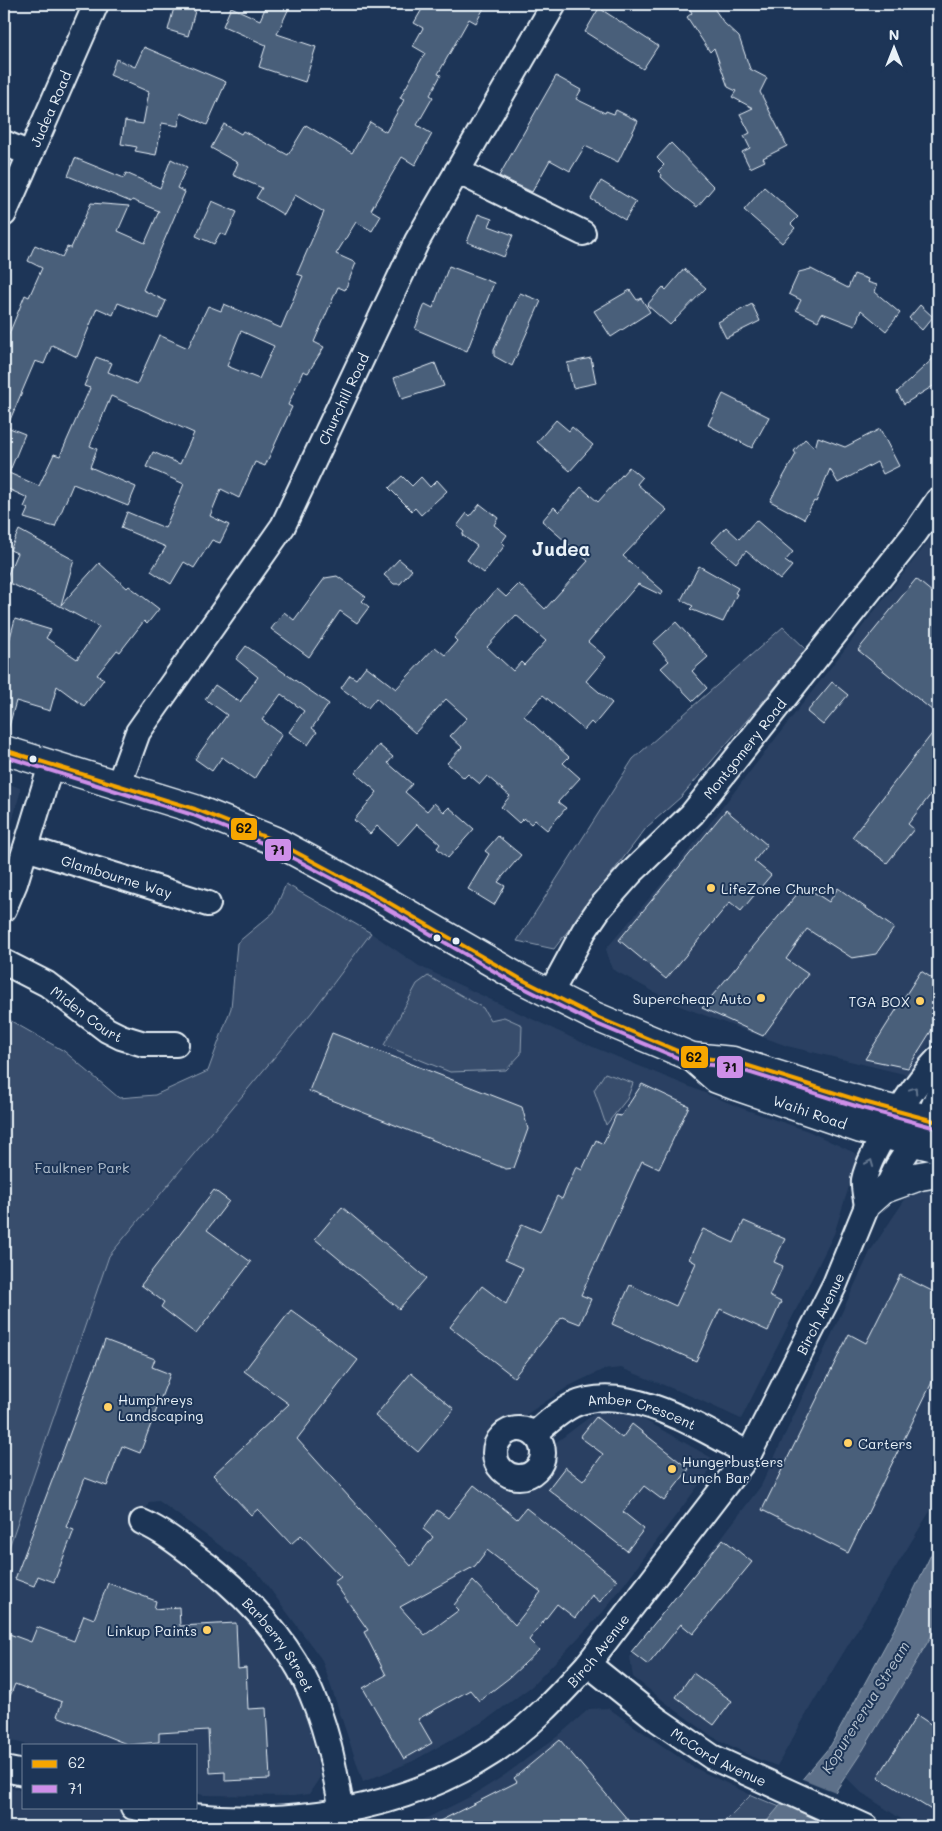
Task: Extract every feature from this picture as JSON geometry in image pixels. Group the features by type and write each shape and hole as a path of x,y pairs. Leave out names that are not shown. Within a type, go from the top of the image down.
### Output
{"main road":[{"name":"Waihi Road","path":"4,750 119,784 237,824 275,841 372,892 550,994 594,1016 692,1057 717,1079 733,1086 859,1129 892,1123 929,1126"},
{"path":"887,1188 920,1176 938,1173"}],"street":[{"name":"Judea Road","path":"4,214 96,4"},
{"name":"Churchill Road","path":"119,784 138,732 283,526 417,241 554,4"},
{"path":"4,143 30,154"},
{"path":"457,171 582,234"},
{"name":"Montgomery Road","path":"550,994 584,931 600,909 630,874 692,814 916,532 938,500"},
{"path":"4,909 26,848 51,765"},
{"name":"Glambourne Way","path":"26,848 208,904"},
{"name":"Miden Court","path":"4,962 47,984 107,1030 121,1037 144,1044 176,1044"},
{"name":"Birch Avenue","path":"867,1206 864,1182 870,1160 915,1087 938,1059"},
{"name":"Birch Avenue","path":"138,1808 190,1819 229,1824 275,1823 343,1816 396,1800 440,1782 493,1752 516,1735 561,1695 588,1664 749,1454 835,1284 867,1206 887,1188 929,1126"},
{"name":"Amber Crescent","path":"536,1434 573,1405 598,1399 616,1398 637,1401 654,1408 749,1454"},
{"name":"Barberry Street","path":"142,1522 171,1538 227,1582 265,1619 297,1664 321,1718 343,1816"},
{"name":"McCord Avenue","path":"588,1664 694,1746 737,1769 857,1823"},
{"path":"4,1769 22,1773"}],"shaded area":[{"path":"938,529 938,1033 908,1075 787,1046 680,1006 612,969 606,949 676,867"},
{"path":"4,782 20,788 20,793 4,850"},
{"path":"371,933 419,966 581,1042 741,1108 808,1131 859,1155 834,1234 741,1419 691,1396 621,1368 602,1370 569,1386 497,1434 497,1461 512,1471 539,1455 598,1411 618,1405 717,1461 603,1612 532,1686 486,1720 413,1761 363,1782 322,1660 259,1574 159,1501 149,1502 141,1524 228,1592 275,1642 303,1695 320,1777 309,1794 293,1796 203,1795 198,1794 198,1744 25,1744 4,1739 4,1562 109,1256 312,1012"},
{"path":"924,1189 938,1192 938,1498 812,1704 777,1766 755,1758 713,1737 674,1709 633,1677 630,1657 761,1486 871,1250 906,1198"},
{"path":"938,1621 938,1827 913,1827 862,1793 846,1777"},
{"path":"608,1708 693,1767 751,1795 719,1827 394,1827 421,1821 470,1797 502,1777 558,1736 589,1709"},
{"path":"4,1786 22,1790 22,1808 112,1808 205,1827 4,1827"}],"green space":[{"path":"783,627 807,650 681,797 647,827 554,949 517,941 633,759"},
{"name":"Faulkner Park","path":"286,884 371,933 312,1012 109,1256 4,1562 4,1017 64,1051 119,1098 155,1095 208,1071 231,1008 237,943 274,912"},
{"path":"428,976 483,1008 490,1020 504,1017 522,1025 521,1054 506,1070 450,1072 384,1045 417,984"},
{"path":"605,1073 633,1083 627,1099 606,1125 594,1090"},
{"path":"751,1795 821,1824 820,1827 719,1827"}],"water":[{"name":"Kopurererua Stream","path":"938,1540 938,1625 863,1750 812,1827 762,1827 831,1745 903,1613"}],"pier":[{"path":"800,1778 838,1793 821,1818 780,1801"}],"building":[{"path":"175,4 197,4 188,36 168,30"},
{"path":"267,4 280,4 289,8 277,34 316,47 305,82 259,67 266,45 223,26 231,7 260,20"},
{"path":"425,4 486,4 476,23 469,19 438,74 441,75 430,95 433,97 417,125 432,134 415,165 402,157 371,210 381,216 372,231 356,222 336,254 356,263 345,290 338,287 314,342 324,347 308,373 303,371 288,405 292,407 265,466 255,462 239,498 221,489 210,516 229,525 220,543 212,540 194,568 184,562 171,584 151,571 166,547 121,528 127,512 165,528 184,484 146,467 153,452 180,464 194,433 111,396 90,446 97,449 90,467 136,487 128,506 73,484 55,527 24,518 28,509 24,507 28,498 4,487 4,346 25,295 29,297 42,268 28,261 35,245 62,257 67,247 71,248 91,203 129,206 118,231 145,243 159,211 132,200 131,202 68,176 75,158 124,178 126,173 160,188 171,159 187,167 177,188 185,192 143,290 166,301 158,319 118,303 113,315 97,308 77,357 52,345 44,364 35,361 7,427 25,434 9,473 39,486 54,454 60,456 90,388 84,386 96,357 112,363 108,372 137,384 159,335 188,348 208,306 221,311 224,304 281,328 303,276 297,274 324,212 295,195 284,215 256,198 262,188 233,175 238,163 211,148 224,124 241,134 243,131 288,155 306,125 352,153 370,122 386,132 404,100 400,98 425,53 413,46 423,28 414,23","holes":["241,331 274,346 259,379 227,366"]},
{"path":"687,4 711,4 724,23 739,37 750,69 767,78 760,92 787,146 763,158 765,161 750,168 742,152 750,148 744,136 750,133 740,114 753,108 732,97 736,91 728,87 714,48 710,52 687,17 692,13"},
{"path":"599,8 658,46 643,69 585,32"},
{"path":"144,47 226,82 207,125 181,113 178,126 162,123 156,155 135,151 137,147 121,144 125,121 143,124 149,92 110,75 116,59 135,67"},
{"path":"556,76 581,90 576,99 605,113 606,111 614,114 616,110 638,121 618,162 585,146 570,171 550,160 532,192 499,176"},
{"path":"671,143 714,187 697,207 661,177 662,175 658,171 664,165 657,158"},
{"path":"601,181 636,202 625,220 591,199"},
{"path":"764,187 798,217 791,224 795,228 782,243 744,210"},
{"path":"212,201 237,212 226,236 220,233 214,244 196,236"},
{"path":"478,214 492,219 489,226 513,235 504,257 467,242"},
{"path":"449,266 494,283 467,351 415,329 425,304 433,308"},
{"path":"684,269 706,288 670,325 647,305 663,287 666,290"},
{"path":"811,269 848,288 854,274 868,279 867,282 877,285 875,292 900,313 886,331 861,310 855,326 822,313 818,321 796,310 801,300 789,294 799,272"},
{"path":"630,290 637,300 641,298 650,312 611,337 594,311"},
{"path":"520,293 541,301 512,366 494,356 494,350"},
{"path":"752,304 760,321 726,338 718,322"},
{"path":"920,305 933,317 922,330 909,318"},
{"path":"938,354 938,383 904,404 897,392"},
{"path":"591,358 596,383 573,388 567,363"},
{"path":"435,363 444,386 402,399 394,378"},
{"path":"723,394 769,417 752,448 708,425"},
{"path":"556,420 569,431 572,427 593,445 570,471 537,442"},
{"path":"880,429 899,466 883,474 877,462 838,483 830,469 816,502 814,501 804,519 770,501 796,454 794,451 805,439 815,448 818,437 845,447"},
{"path":"629,467 642,478 637,484 667,510 623,556 663,591 661,595 638,584 588,642 606,657 586,681 612,703 594,725 591,722 584,730 543,695 524,716 569,757 563,763 580,778 558,802 566,808 547,830 535,820 531,824 524,818 519,823 501,807 510,796 487,776 480,784 468,774 464,778 447,763 462,747 450,736 467,718 446,699 415,733 376,698 368,708 341,688 350,675 356,679 366,666 396,689 435,647 445,655 457,641 454,638 497,589 506,597 519,584 545,609 588,561 542,521 554,507 559,512 581,487 598,502","holes":["516,615 546,641 524,665 521,662 513,671 487,647"]},
{"path":"402,476 412,486 421,477 430,487 437,480 447,491 421,515 415,508 412,511 389,488"},
{"path":"480,504 498,518 494,525 507,535 502,542 505,545 484,573 467,560 477,546 462,535 464,532 457,526 467,513 470,516"},
{"path":"756,520 793,552 785,561 792,566 780,580 746,551 736,563 712,542 726,527 739,539"},
{"path":"19,530 74,560 61,605 99,563 127,588 129,586 159,609 147,624 144,621 120,652 117,650 97,675 104,679 84,706 57,686 50,711 16,701 8,730 4,729 4,660 15,619 51,630 46,638 77,659 99,627 60,606 5,581 17,553 10,550"},
{"path":"399,559 412,570 400,584 394,584 384,575"},
{"path":"699,566 738,588 735,593 737,594 723,622 690,609 693,606 681,600"},
{"path":"337,576 366,597 362,601 369,607 357,623 340,611 309,657 271,629 284,612 294,620 325,578"},
{"path":"916,579 938,597 938,715 858,650"},
{"path":"676,622 708,657 692,671 707,688 693,701 661,668 669,661 653,643"},
{"path":"246,646 329,704 312,728 317,732 308,745 289,732 304,711 281,694 262,720 282,734 254,779 222,757 212,771 195,759 227,715 205,699 215,685 240,702 258,677 236,659"},
{"path":"832,682 848,695 823,725 807,712"},
{"path":"938,726 938,785 908,824 914,829 887,863 852,837"},
{"path":"379,745 393,757 388,763 412,784 405,792 427,811 434,803 444,812 449,807 474,829 448,858 437,848 440,844 417,824 398,845 377,826 370,834 354,820 377,792 355,773"},
{"name":"LifeZone Church","path":"726,810 767,845 754,861 771,875 741,911 730,902 666,979 619,940"},
{"path":"498,836 521,855 498,882 505,886 494,905 468,889 489,854 485,851"},
{"path":"804,886 829,902 838,888 894,928 876,954 852,958 807,929 786,959 808,974 763,1036 702,1008"},
{"name":"TGA BOX","path":"921,971 938,982 938,1020 908,1068 865,1059"},
{"path":"332,1033 522,1107 528,1129 514,1168 506,1169 309,1091"},
{"path":"642,1084 689,1106 659,1169 642,1161 581,1295 591,1299 580,1324 562,1317 514,1377 450,1327 482,1286 506,1304 523,1268 505,1260 522,1224 540,1232 557,1196 562,1199 576,1167 582,1170 596,1140 603,1144 616,1115 621,1116"},
{"path":"214,1190 229,1201 207,1230 251,1262 196,1334 161,1307 164,1302 141,1285"},
{"path":"342,1207 426,1278 399,1309 315,1239"},
{"path":"744,1221 785,1239 774,1262 783,1266 769,1296 781,1302 768,1331 720,1309 696,1361 612,1324 630,1285 676,1306 696,1263 689,1259 703,1229 734,1243"},
{"name":"Carters","path":"900,1275 938,1294 938,1370 848,1553 762,1510 849,1334 866,1343"},
{"path":"291,1310 358,1360 297,1439 411,1566 433,1537 423,1529 437,1510 448,1518 474,1485 517,1519 526,1508 617,1580 600,1602 592,1595 575,1618 557,1604 529,1640 539,1650 509,1678 479,1701 470,1690 418,1719 432,1743 404,1759 363,1688 386,1675 364,1632 368,1630 334,1582 341,1577 301,1535 291,1544 258,1509 251,1515 213,1475 289,1404 244,1371","holes":["487,1550 541,1592 515,1625 473,1581 454,1605 459,1610 425,1635 400,1607 475,1566"]},
{"path":"105,1340 155,1359 152,1367 170,1374 140,1453 122,1446 107,1486 85,1478 66,1527 74,1530 54,1582 38,1576 34,1586 15,1579"},
{"path":"411,1373 454,1409 418,1452 375,1416"},
{"path":"596,1417 622,1438 632,1424 689,1469 664,1501 644,1486 623,1512 644,1529 627,1551 548,1489 565,1467 583,1481 603,1454 580,1437"},
{"path":"723,1539 752,1562 693,1634 681,1624 648,1665 631,1652"},
{"path":"108,1583 156,1601 154,1609 179,1607 180,1626 236,1623 238,1669 246,1668 248,1709 266,1708 270,1779 225,1781 225,1772 210,1773 208,1730 159,1733 159,1742 127,1744 57,1716 62,1702 15,1684 4,1711 4,1632 31,1642 37,1627 74,1641 84,1615 94,1619"},
{"path":"693,1673 732,1701 714,1725 676,1697"},
{"path":"917,1715 938,1729 938,1814 878,1777"},
{"path":"560,1740 634,1827 428,1827 517,1782 514,1778"}],"transit line":[{"name":"62","path":"4,750 195,809 275,841 372,893 519,978 594,1016 692,1057 733,1061 864,1102 938,1122"},
{"name":"71","path":"4,756 193,815 272,847 369,898 516,984 592,1022 690,1063 732,1067 862,1108 936,1128"}],"place":[{"name":"LifeZone Church","path":"711,888"},
{"name":"Supercheap Auto","path":"761,998"},
{"name":"TGA BOX","path":"920,1001"},
{"name":"Humphreys Landscaping","path":"108,1407"},
{"name":"Carters","path":"848,1443"},
{"name":"Hungerbusters Lunch Bar","path":"672,1469"},
{"name":"Linkup Paints","path":"207,1630"}],"district":[{"name":"Judea","path":"561,548"}]}
